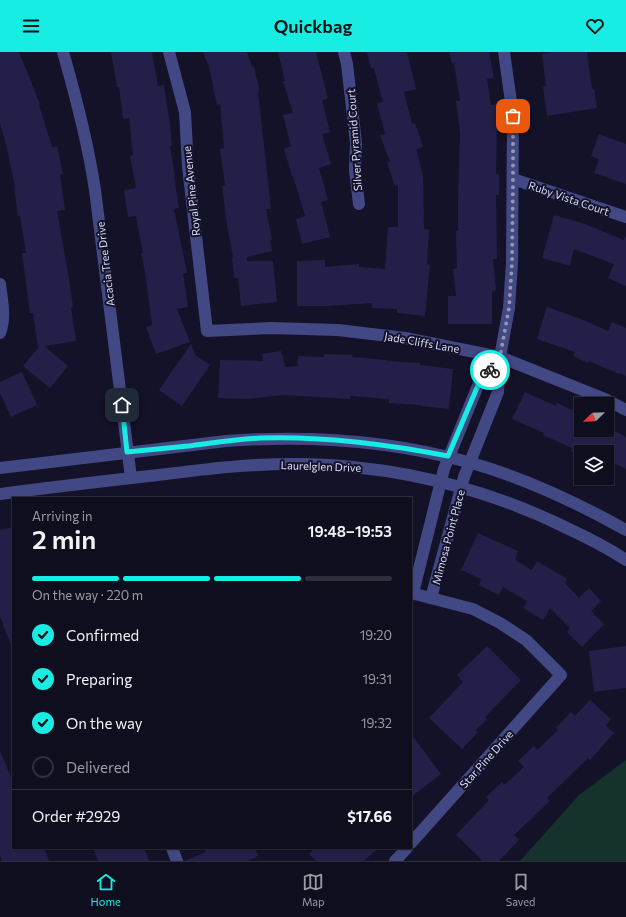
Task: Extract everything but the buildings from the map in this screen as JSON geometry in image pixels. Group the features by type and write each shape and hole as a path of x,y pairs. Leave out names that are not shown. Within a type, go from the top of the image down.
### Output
{"street":[{"name":"Acacia Tree Drive","path":"63,52 76,98 96,190 131,478"},
{"name":"Royal Pine Avenue","path":"169,52 185,112 188,167 207,331"},
{"name":"Silver Pyramid Court","path":"344,52 347,64 356,143 355,170 359,204"},
{"name":"Mimosa Point Place","path":"432,598 462,482 498,392 500,357 509,308 512,263 513,116 504,52"},
{"name":"Ruby Vista Court","path":"513,179 626,217"},
{"path":"0,284 4,313 3,326 0,333"},
{"name":"Jade Cliffs Lane","path":"207,331 271,328 338,330 405,338 500,357 605,399 626,410"},
{"name":"Mimosa Point Place","path":"412,593 448,456 479,383 500,357"},
{"path":"0,468 127,452 260,438 302,438 379,444 448,456 515,477 592,512 626,530"},
{"name":"Laurelglen Drive","path":"0,494 226,467 265,464 302,464 363,468 441,481 462,482 589,538 626,560"},
{"path":"412,593 432,598"},
{"name":"Star Pine Drive","path":"412,842 561,675 526,640 500,623 473,610 432,598"},
{"path":"172,849 176,861"},
{"path":"394,861 406,849"}],"green space":[{"path":"626,760 626,861 520,861 579,795"}],"way so far":[{"path":"490,370 500,357 509,308 512,263 513,116"}],"route":[{"path":"122,405 127,452 260,438 302,438 379,444 448,456 479,383 490,370"}]}
